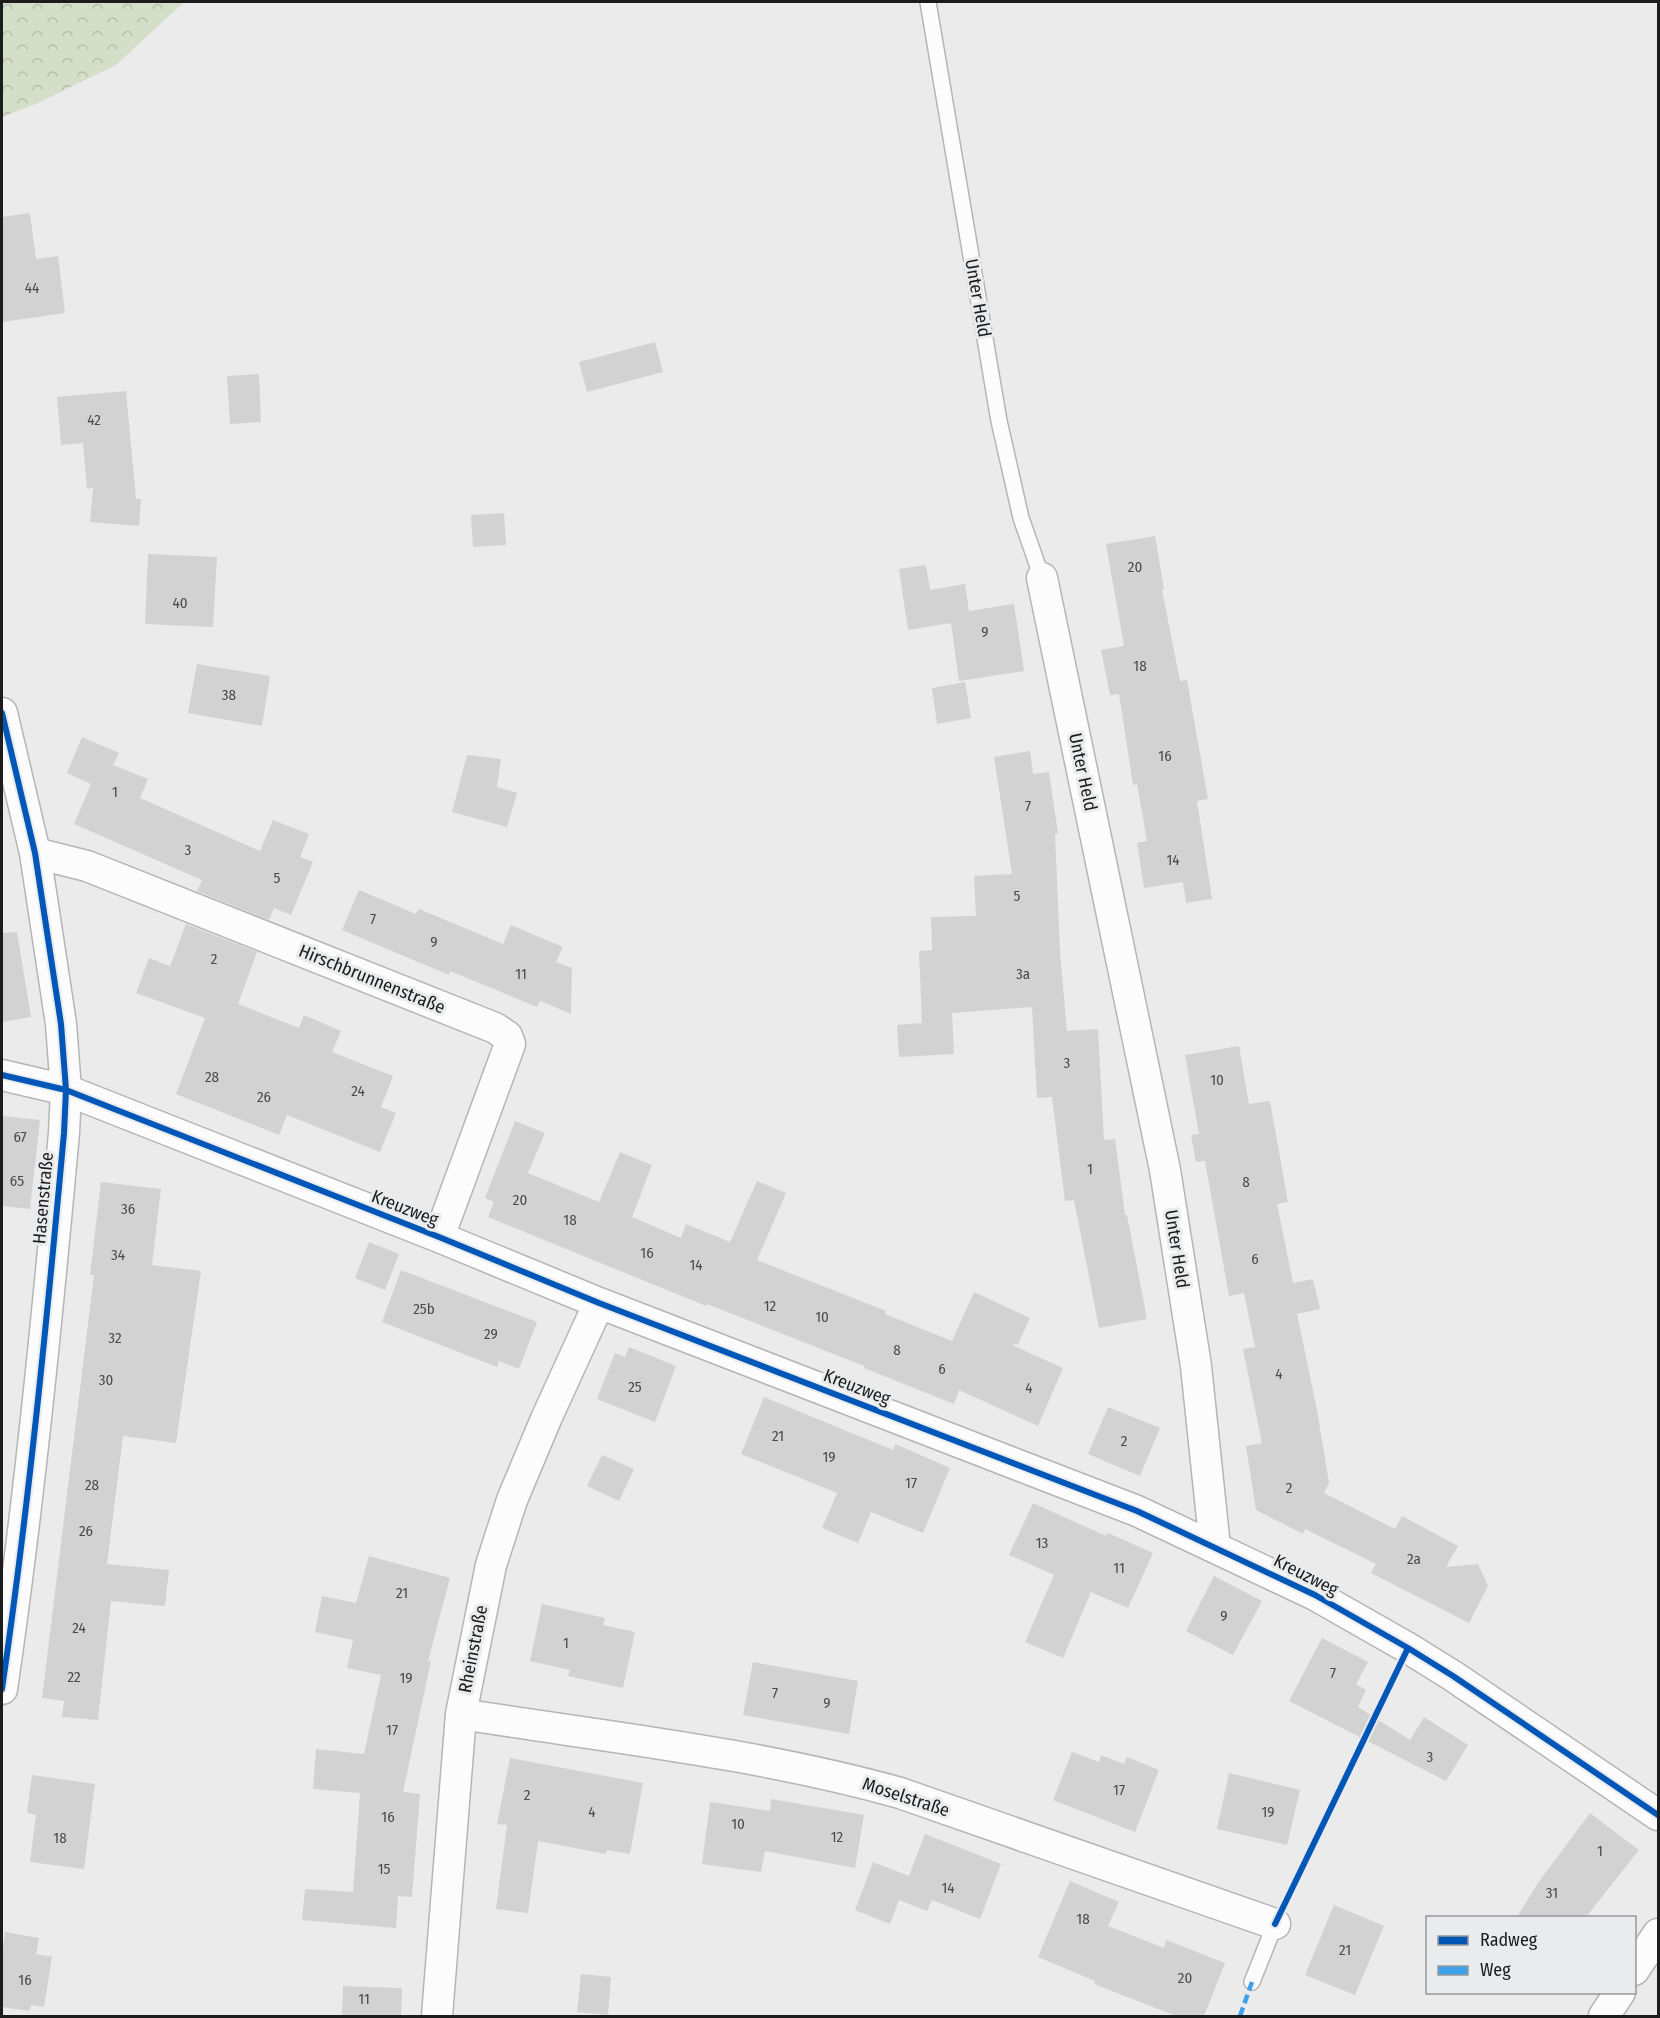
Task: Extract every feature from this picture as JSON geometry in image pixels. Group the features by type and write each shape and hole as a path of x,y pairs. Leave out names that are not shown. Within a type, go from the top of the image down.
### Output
{"street":[{"name":"Unter Held","path":"1042,578 1165,1170 1196,1366 1215,1547"},
{"name":"Hasenstraße","path":"2,713 34,853 61,1024 66,1090 39,1403 20,1565 2,1689"},
{"name":"Hirschbrunnenstraße","path":"34,853 87,867 495,1028 507,1036 510,1044 439,1237"},
{"name":"Kreuzweg","path":"2,1075 66,1090 439,1237 599,1303 1137,1511 1315,1595 1408,1648 1659,1815"},
{"name":"Rheinstraße","path":"437,2016 460,1714 491,1565 513,1500 546,1419 599,1303"},
{"name":"Moselstraße","path":"460,1714 745,1758 839,1776 900,1793 1275,1924"},
{"path":"1636,1968 1659,1934"},
{"path":"1604,2016 1619,1994"}],"lane":[{"name":"Unter Held","path":"928,2 999,421 1020,518 1042,578"},
{"name":"Moselstraße","path":"1252,1982 1275,1924"}],"green space":[{"path":"2,2 184,2 116,65 36,104 2,117"}],"building":[{"path":"30,213 36,259 58,256 65,313 2,322 2,217"},
{"path":"655,342 663,372 587,392 579,362"},
{"path":"259,374 261,422 230,424 227,376"},
{"path":"126,391 136,499 141,499 139,526 90,522 93,488 87,489 83,443 61,445 57,397"},
{"path":"504,513 506,545 473,547 471,515"},
{"path":"1155,536 1164,589 1162,590 1180,681 1187,680 1208,799 1197,801 1212,899 1186,903 1183,882 1144,888 1137,843 1147,841 1137,784 1133,785 1119,694 1110,695 1101,650 1124,646 1106,544"},
{"path":"148,554 217,557 213,627 145,624"},
{"path":"926,565 930,590 965,584 969,611 1014,604 1024,671 959,681 951,623 908,630 899,569"},
{"path":"197,664 270,676 262,726 188,713"},
{"path":"965,682 971,718 937,724 932,688"},
{"path":"82,737 119,753 113,765 148,779 140,798 260,851 273,820 309,834 300,857 313,862 291,915 274,908 269,920 197,891 202,880 74,824 91,784 67,773"},
{"path":"1030,751 1033,774 1049,772 1058,833 1055,834 1060,952 1067,1031 1098,1029 1104,1140 1115,1139 1125,1215 1127,1215 1147,1319 1099,1328 1074,1200 1065,1201 1052,1097 1037,1098 1032,1007 952,1013 954,1054 899,1057 897,1025 922,1023 919,951 932,950 931,917 976,916 974,876 1012,874 994,757"},
{"path":"467,755 501,759 497,787 517,793 507,827 452,812"},
{"path":"359,890 416,914 419,909 503,944 511,925 563,947 556,962 572,968 571,1014 540,1001 537,1007 450,971 449,975 342,930"},
{"path":"186,924 257,952 238,1004 299,1028 304,1015 341,1031 332,1052 393,1076 381,1107 396,1113 380,1152 287,1115 279,1135 176,1094 205,1018 136,993 149,958 170,966"},
{"path":"17,932 31,1017 2,1022 2,933"},
{"path":"1239,1046 1249,1104 1270,1101 1288,1202 1277,1204 1293,1283 1313,1279 1320,1309 1297,1314 1329,1483 1324,1493 1395,1529 1402,1516 1458,1546 1446,1567 1478,1564 1488,1586 1469,1623 1371,1573 1376,1564 1305,1529 1303,1534 1256,1510 1246,1446 1262,1443 1243,1349 1255,1347 1244,1293 1229,1296 1205,1161 1196,1162 1191,1135 1199,1134 1185,1055"},
{"path":"2,1116 40,1120 30,1209 2,1206"},
{"path":"515,1121 545,1133 528,1173 599,1202 620,1152 652,1165 632,1217 681,1238 686,1224 730,1242 757,1181 786,1193 757,1260 886,1311 885,1314 952,1341 974,1292 1030,1318 1018,1344 1012,1345 1063,1368 1038,1426 959,1390 954,1404 488,1217 494,1202 485,1198"},
{"path":"101,1182 161,1189 152,1265 201,1271 176,1443 123,1436 107,1564 169,1570 165,1606 111,1601 98,1720 62,1717 64,1701 42,1698 94,1275 90,1275"},
{"path":"369,1242 399,1254 385,1290 355,1278"},
{"path":"401,1270 537,1322 519,1369 499,1361 497,1367 382,1322"},
{"path":"629,1347 676,1366 655,1422 597,1399 615,1353 625,1357"},
{"path":"764,1397 893,1450 895,1444 950,1468 923,1533 871,1512 858,1543 822,1528 837,1493 741,1454"},
{"path":"1108,1407 1160,1428 1140,1476 1088,1454"},
{"path":"602,1455 634,1469 619,1501 587,1486"},
{"path":"1033,1503 1106,1536 1108,1533 1153,1553 1128,1608 1091,1592 1063,1658 1025,1642 1054,1575 1009,1555"},
{"path":"369,1556 450,1578 428,1661 431,1661 403,1792 420,1794 412,1897 398,1896 396,1928 302,1920 305,1889 353,1892 360,1793 313,1789 316,1749 364,1754 381,1675 347,1668 353,1640 315,1632 322,1596 356,1603"},
{"path":"1214,1576 1262,1601 1233,1655 1186,1631"},
{"path":"542,1604 605,1618 603,1625 635,1632 623,1688 568,1676 570,1670 530,1661"},
{"path":"1322,1638 1368,1662 1356,1684 1366,1690 1358,1707 1410,1740 1424,1717 1468,1745 1446,1781 1289,1701"},
{"path":"753,1662 858,1681 849,1734 743,1715"},
{"path":"1072,1752 1099,1762 1101,1755 1124,1764 1127,1757 1159,1770 1135,1832 1053,1800"},
{"path":"510,1758 643,1783 630,1854 607,1850 606,1854 538,1841 528,1913 496,1909 507,1825 497,1824"},
{"path":"1229,1773 1300,1790 1287,1845 1217,1829"},
{"path":"32,1775 95,1784 84,1869 30,1862 36,1815 27,1813"},
{"path":"771,1799 864,1815 855,1868 765,1851 761,1872 702,1864 710,1802 770,1811"},
{"path":"1590,1813 1639,1850 1587,1916 1518,1916 1538,1883"},
{"path":"925,1834 1001,1864 980,1919 932,1900 927,1911 899,1900 890,1924 855,1910 873,1862 909,1876"},
{"path":"1070,1881 1119,1902 1108,1926 1164,1948 1166,1940 1225,1963 1204,2016 1176,2016 1094,1984 1095,1981 1038,1957"},
{"path":"1334,1905 1384,1926 1355,1995 1305,1975"},
{"path":"5,1932 39,1938 36,1954 52,1957 44,2007 31,2005 30,2011 2,2007 2,1953"},
{"path":"581,1974 611,1977 608,2015 577,2012"},
{"path":"343,1986 402,1988 401,2016 342,2016"}],"marked path":[{"path":"1240,2016 1252,1982"}],"cycle path":[{"path":"2,713 35,853 61,1024 66,1090 64,1133 37,1411 2,1689"},
{"path":"2,1075 66,1090 439,1237 599,1303 1137,1511 1315,1595 1408,1648 1658,1815"},
{"path":"1275,1924 1408,1648"}]}
